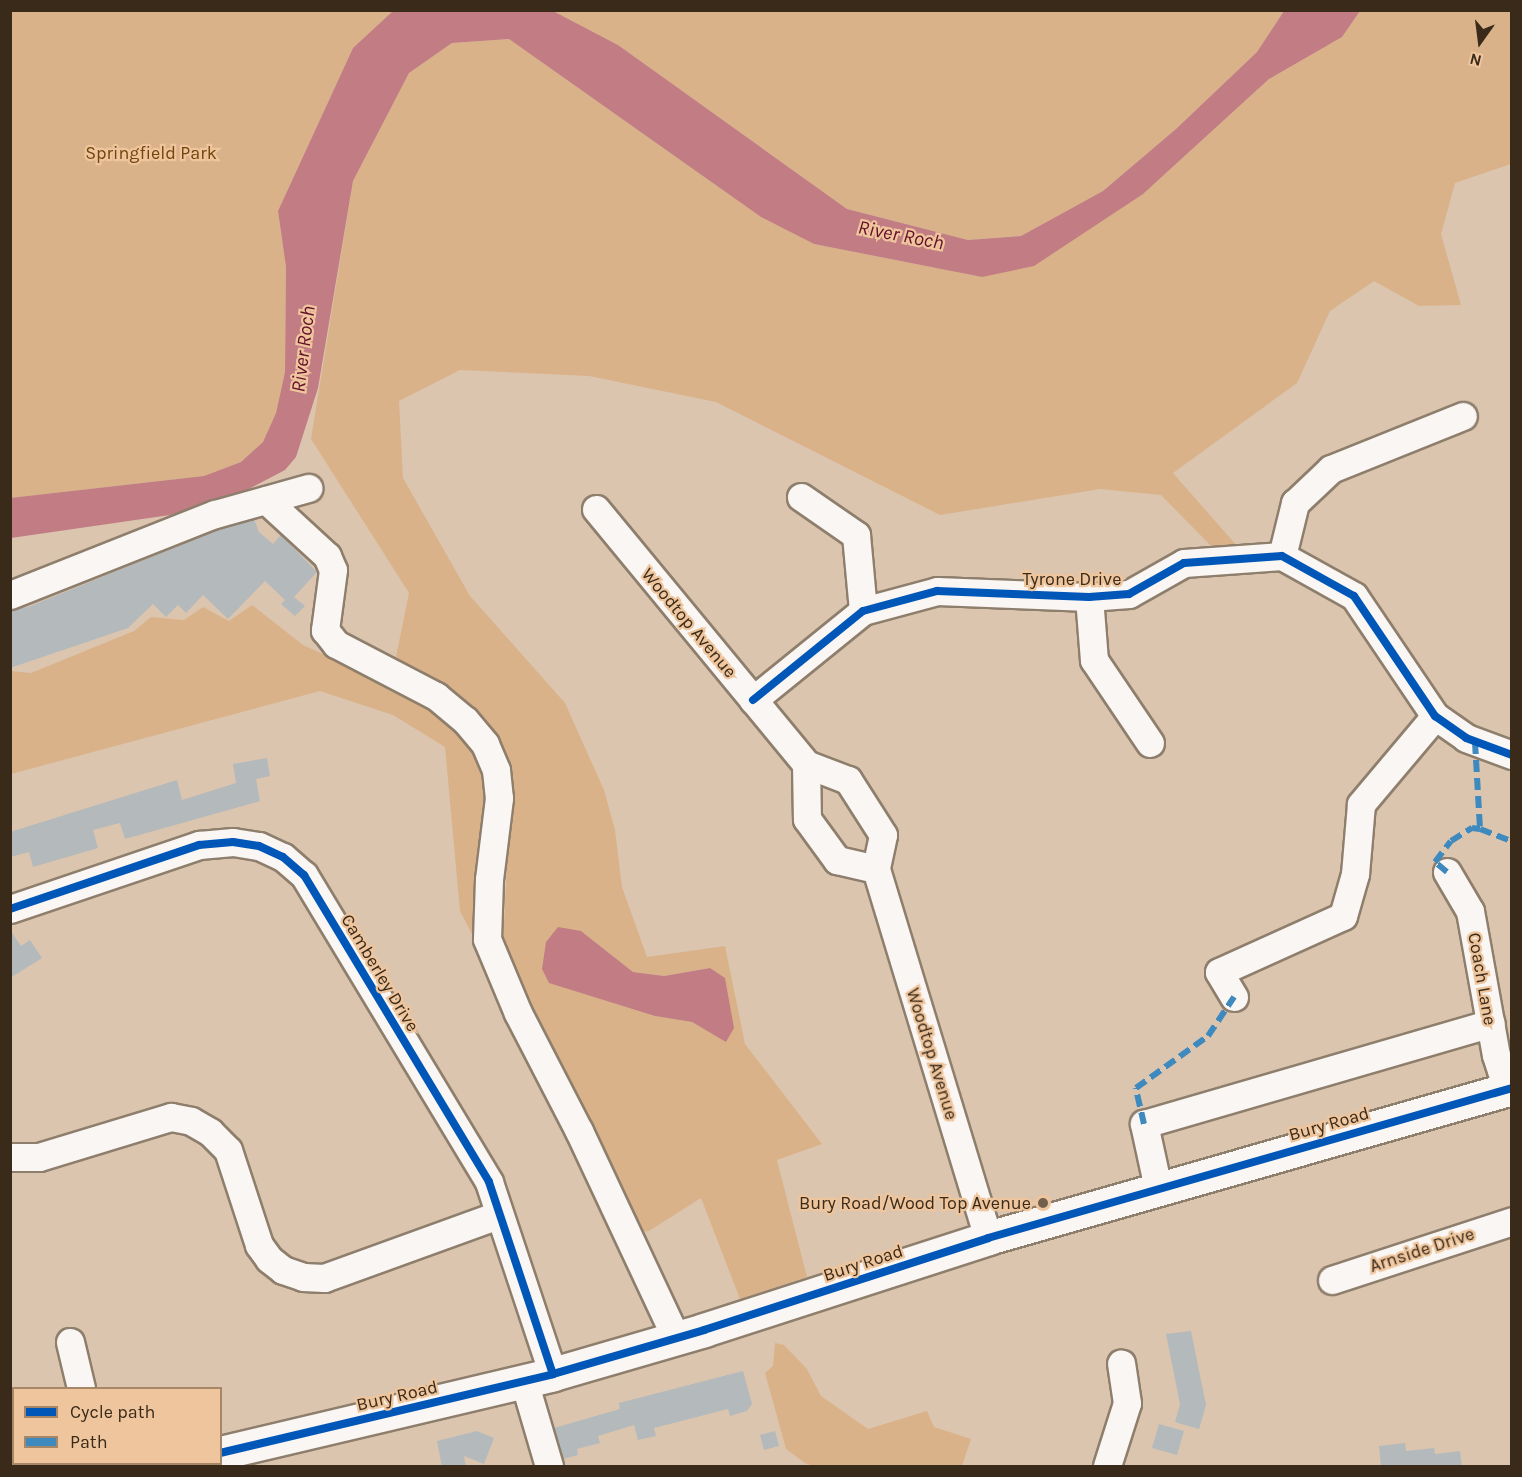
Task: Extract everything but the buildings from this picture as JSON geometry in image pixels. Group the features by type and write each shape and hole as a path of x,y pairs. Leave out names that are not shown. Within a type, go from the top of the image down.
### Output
{"main road":[{"name":"Bury Road","path":"222,1453 539,1378 676,1338 988,1238 1509,1089"}],"street":[{"path":"1463,416 1331,469 1295,503 1282,556 1354,596 1435,716 1466,738 1512,755"},
{"path":"10,595 215,514 308,488"},
{"path":"801,497 856,535 863,611"},
{"path":"266,500 327,556 333,570 325,630 336,644 436,696 465,720 485,744 496,770 499,798 489,879 487,939 518,1013 579,1131 676,1338"},
{"name":"Woodtop Avenue","path":"596,509 806,764 848,780 883,835 876,869 988,1238"},
{"name":"Tyrone Drive","path":"753,700 863,611 938,591 1089,597 1128,594 1184,563 1282,556"},
{"path":"1089,597 1094,660 1149,743"},
{"path":"1234,997 1218,972 1342,916 1355,874 1361,804 1435,716"},
{"path":"806,764 807,819 837,860 876,869"},
{"name":"Camberley Drive","path":"10,909 199,845 233,842 259,846 283,857 304,875 489,1182 539,1378 549,1467"},
{"name":"Coach Lane","path":"1447,872 1470,911 1491,1023 1509,1089"},
{"path":"1158,1188 1144,1125 1491,1023"},
{"path":"10,1157 39,1157 171,1117 191,1121 210,1132 228,1150 259,1245 269,1259 283,1270 303,1277 324,1278 498,1215"},
{"name":"Arnside Drive","path":"1332,1280 1512,1221"},
{"path":"70,1342 81,1387"},
{"path":"1107,1467 1127,1403 1121,1363"}],"green space":[{"name":"Springfield Park","path":"10,11 393,11 353,48 278,211 286,267 285,372 276,413 263,442 241,462 204,476 11,498"},
{"path":"553,11 1284,11 1257,52 1176,129 1103,191 1021,236 968,240 847,209 618,45"},
{"path":"1360,11 1511,11 1511,164 1455,183 1441,234 1461,305 1419,306 1374,281 1330,311 1297,383 1173,473 1238,547 1217,552 1161,495 1100,489 940,515 716,402 589,376 460,370 399,401 403,478 470,596 565,703 604,790 615,830 622,887 647,957 725,946 745,1044 822,1144 777,1160 807,1277 740,1299 701,1198 649,1231 637,1232 503,945 512,764 463,702 396,657 409,593 311,439 353,181 409,73 452,43 509,39 761,217 814,244 982,277 1143,194 1269,79 1342,37","holes":["581,931 633,972 664,976 710,968 727,1042 692,1022 655,1016"]},
{"path":"252,605 303,645 417,696 461,727 492,782 486,961 460,911 445,747 393,715 320,691 11,774 11,671 31,673 134,631 151,617 184,620 203,607 229,621"},
{"path":"775,1343 784,1345 807,1369 821,1396 868,1429 927,1411 934,1427 971,1439 962,1466 813,1466 805,1463 786,1449 765,1373 773,1366"}],"water":[{"name":"River Roch","path":"393,11 553,11 618,45 847,209 968,240 1021,236 1103,191 1176,129 1257,52 1284,11 1360,11 1342,37 1269,79 1143,194 1034,266 982,277 814,244 761,217 509,39 452,43 409,73 353,181 318,388 296,457 285,470 243,492 170,515 11,538 10,498 204,476 241,462 263,442 276,413 285,372 286,267 278,211 353,48"},
{"path":"558,927 581,931 633,972 664,976 710,968 725,978 734,1028 726,1042 692,1022 655,1016 549,983 542,969 546,942"}],"marked path":[{"path":"1475,742 1480,829 1512,841"},
{"path":"1447,872 1435,862 1451,841 1472,828 1480,829"},
{"path":"1144,1124 1136,1088 1208,1036 1234,997"}],"cycle path":[{"path":"753,700 863,611 937,591 1089,597 1129,594 1184,563 1282,556 1354,596 1435,716 1466,738 1512,755"},
{"path":"10,909 199,845 233,842 259,846 283,857 304,875 489,1182 553,1374"},
{"path":"222,1453 553,1374 704,1330 988,1238 1512,1088"}],"place":[{"name":"Bury Road/Wood Top Avenue","path":"1043,1203"}]}
